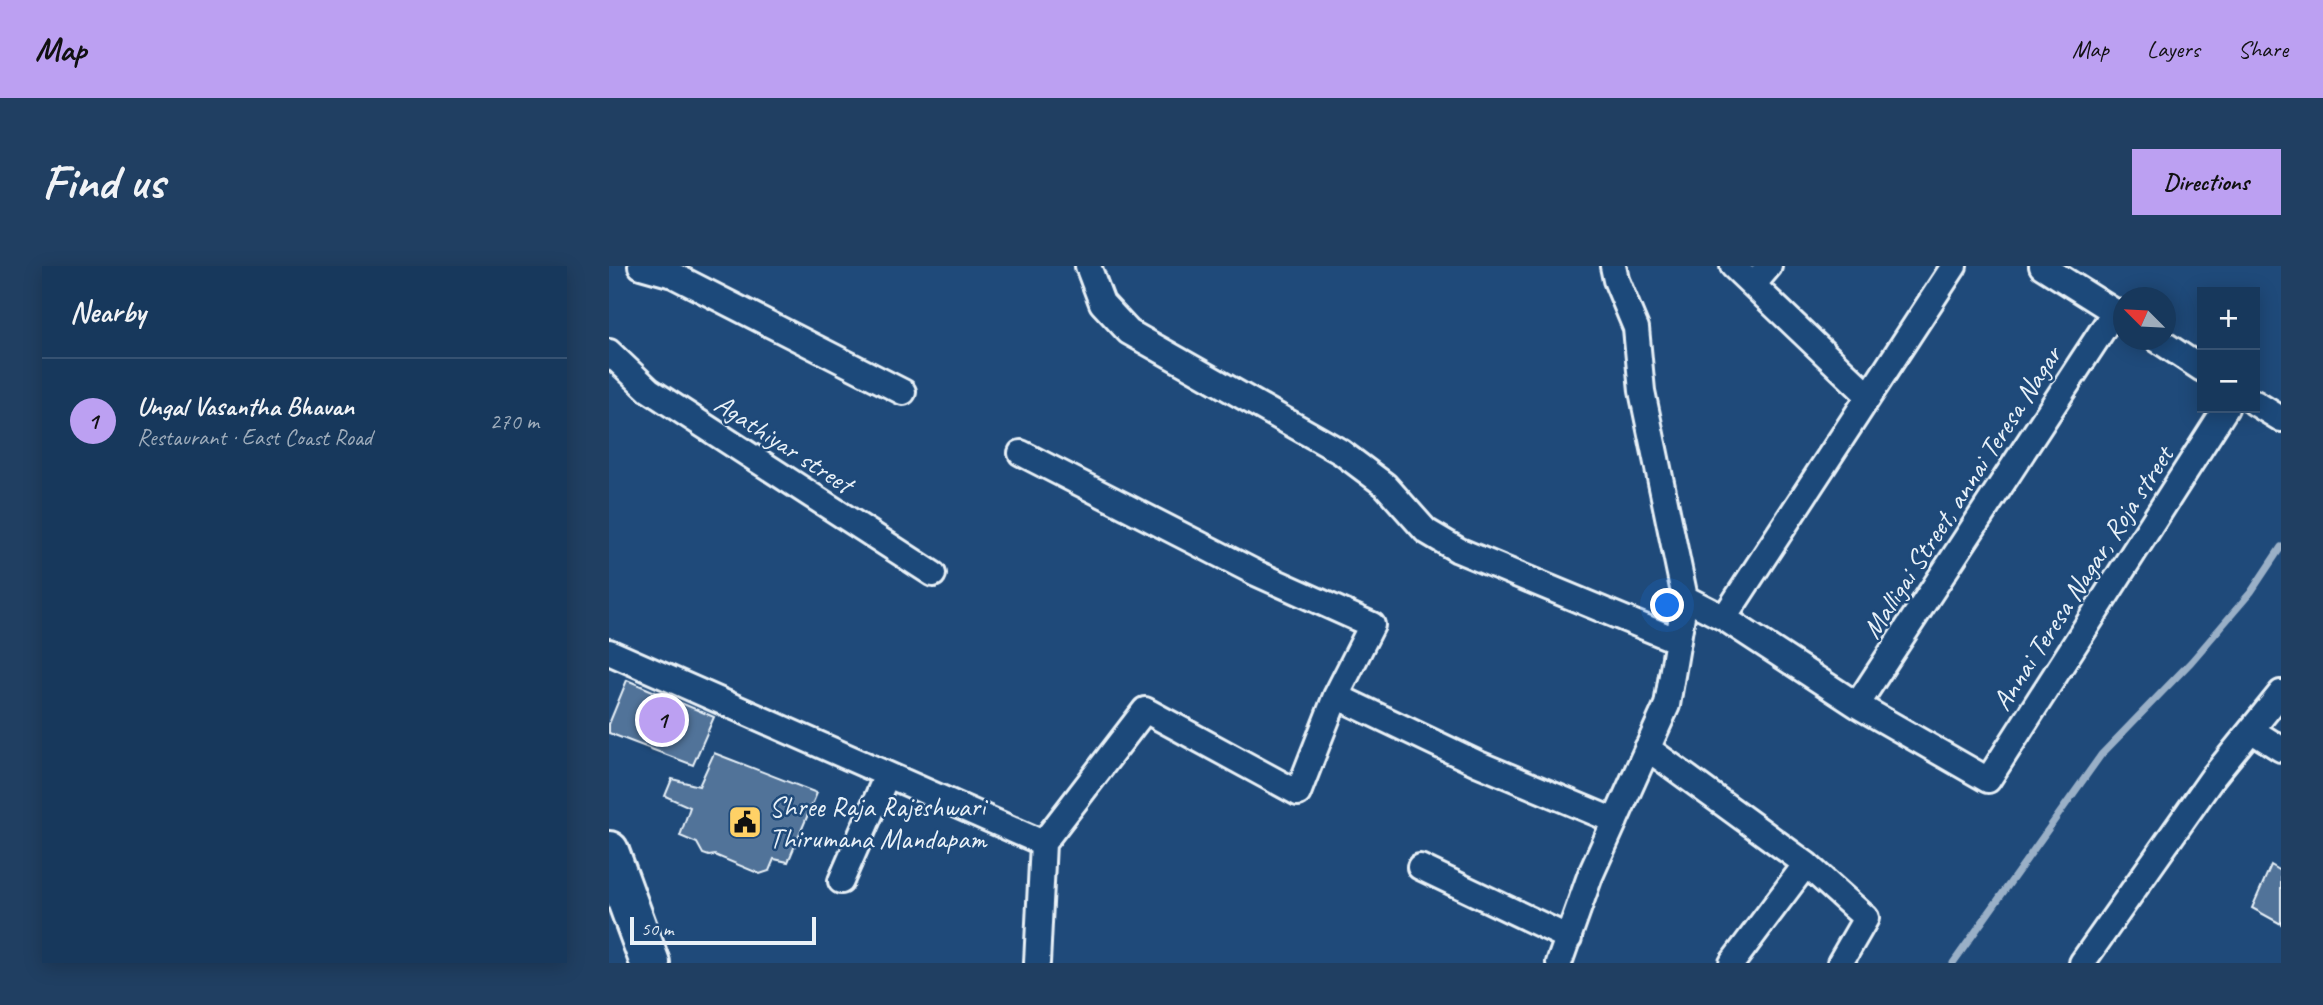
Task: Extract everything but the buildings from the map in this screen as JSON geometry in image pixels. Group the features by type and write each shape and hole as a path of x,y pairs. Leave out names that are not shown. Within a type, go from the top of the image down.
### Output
{"highway":[{"path":"609,851 649,963"}],"street":[{"path":"642,266 673,275 904,392"},
{"path":"1089,266 1102,303 1129,332 1341,452 1385,485 1426,531 1458,550 1678,641"},
{"path":"1559,963 1590,877 1667,705 1685,597 1642,391 1636,328 1613,266"},
{"path":"1733,266 1869,396"},
{"path":"1753,285 1769,266"},
{"path":"1724,618 1954,266"},
{"path":"2042,266 2113,310"},
{"name":"Malligai Street, annai Teresa Nagar","path":"1857,705 2113,323"},
{"path":"2173,350 2197,366"},
{"name":"Agathiyar street","path":"609,352 649,390 933,574"},
{"path":"2260,405 2281,419"},
{"name":"Annai Teresa Nagar, Roja street","path":"1857,705 1988,780 2223,413"},
{"path":"1021,453 1257,573 1372,625 1336,696 1298,793 1145,710 1043,843 1037,963"},
{"path":"1685,597 1724,618 1857,705"},
{"path":"609,652 1043,843"},
{"path":"2082,963 2213,777 2281,693"},
{"path":"1336,696 1479,764 1615,821"},
{"path":"2251,730 2281,750"},
{"path":"1647,748 1806,864 1866,918 1840,963"},
{"path":"841,881 887,775"},
{"path":"1732,963 1806,864"},
{"path":"1420,867 1569,938"}],"waterway":[{"path":"1953,963 2101,755 2191,662 2251,592 2281,547"}],"place":[{"name":"Ungal Vasantha Bhavan","path":"662,720"},
{"name":"Shree Raja Rajeshwari Thirumana Mandapam","path":"745,822"}]}
